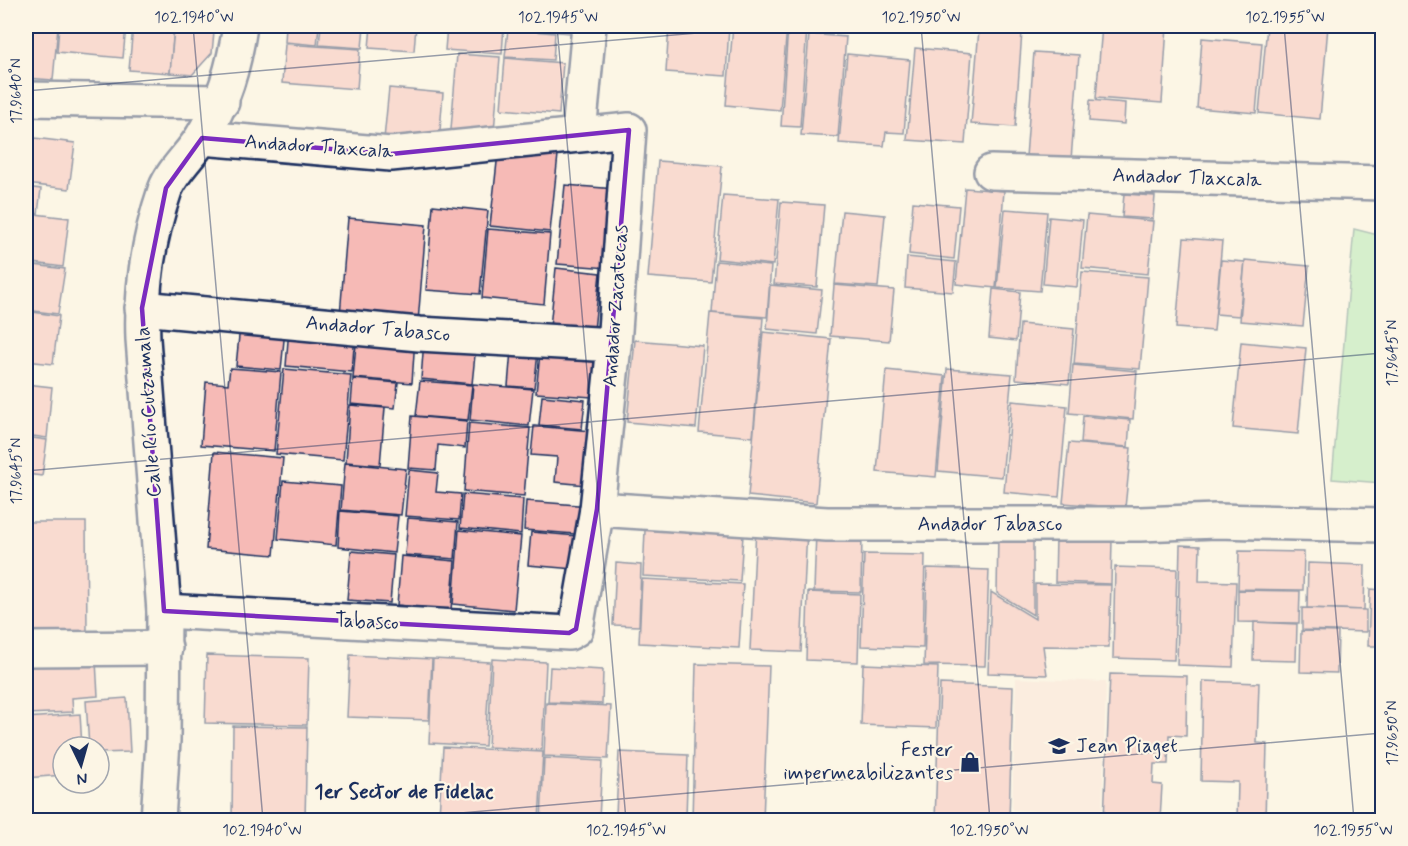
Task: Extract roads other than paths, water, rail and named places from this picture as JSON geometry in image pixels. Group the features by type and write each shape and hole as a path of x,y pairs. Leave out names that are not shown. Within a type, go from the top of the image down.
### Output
{"street":[{"name":"Calle Río Cutzamala","path":"158,820 165,648 164,610 142,308 146,273 166,188 202,138 222,102 235,57 240,26"},
{"path":"579,133 589,26"},
{"path":"26,99 222,102"},
{"name":"Andador Zacatecas","path":"569,633 576,629 579,622 597,509 614,345 628,130 579,133"},
{"name":"Andador Tlaxcala","path":"202,138 391,154 579,133"},
{"name":"Andador Tlaxcala","path":"991,172 1383,183"},
{"name":"Andador Tabasco","path":"142,308 419,334 614,345"},
{"name":"Andador Tabasco","path":"597,509 827,524 1140,524 1216,521 1383,525"},
{"name":"Tabasco","path":"164,610 569,633"},
{"path":"26,649 165,648"}],"place":[{"name":"Jean Piaget","path":"1059,746"},
{"name":"Fester impermeabilizantes","path":"970,762"}],"district":[{"name":"1er Sector de Fidelac","path":"404,792"}]}
